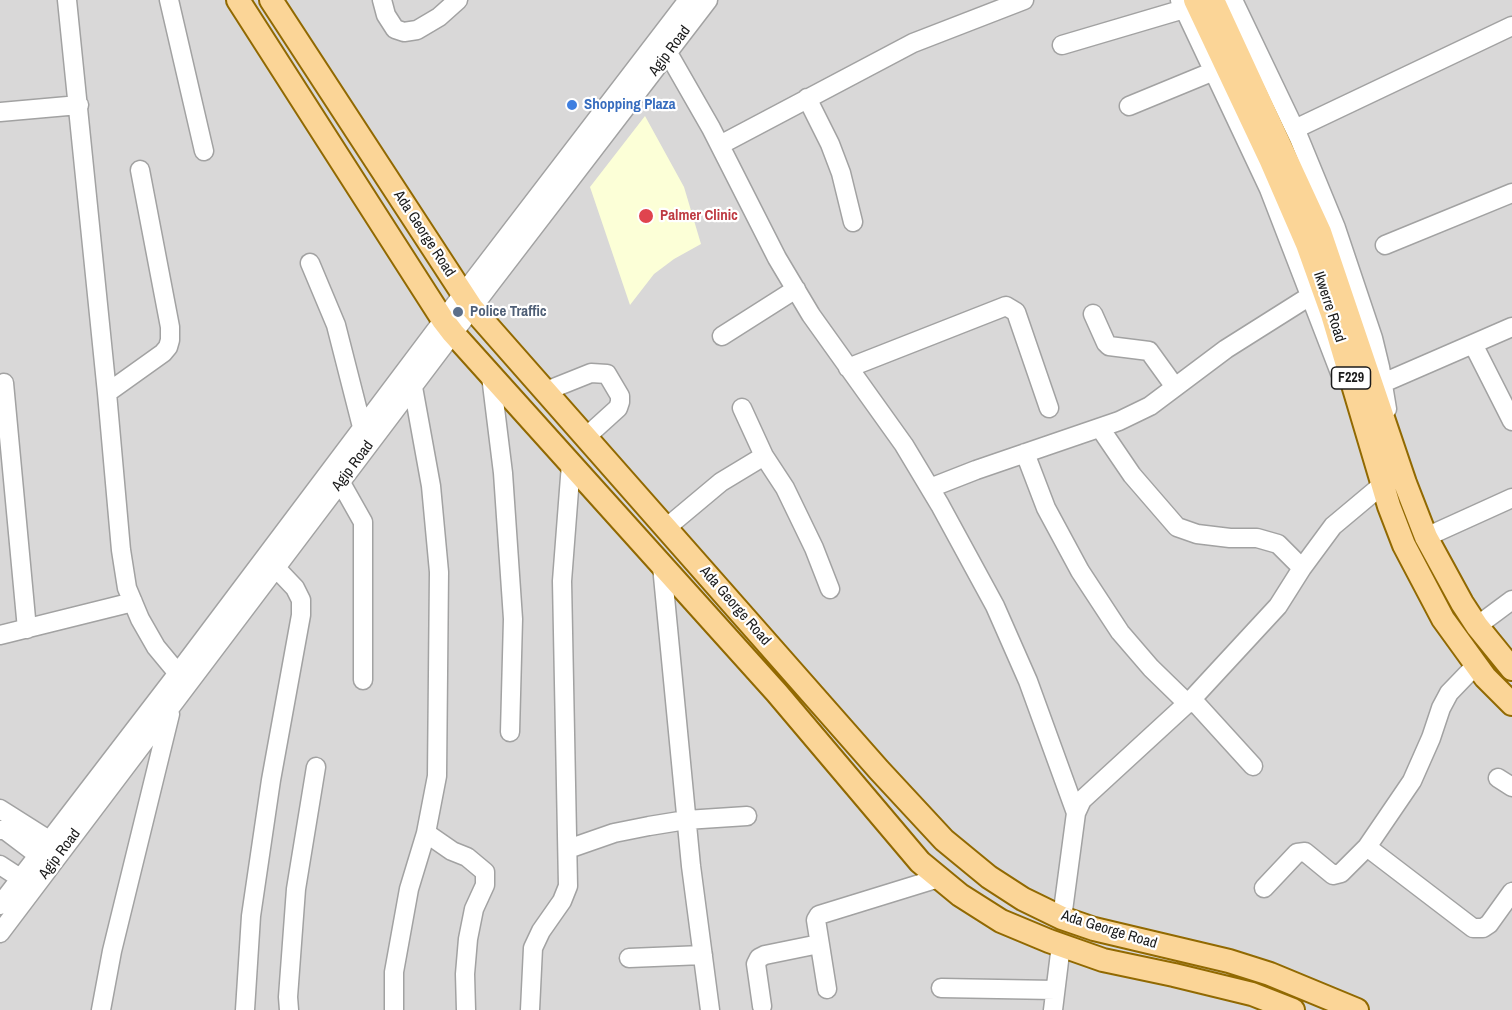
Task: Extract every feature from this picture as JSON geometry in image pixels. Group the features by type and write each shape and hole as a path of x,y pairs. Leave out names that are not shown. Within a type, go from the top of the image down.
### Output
{"main road":[{"name":"Ada George Road","path":"238,0 448,327 777,693 913,855 960,895 1001,921 1103,960 1252,994 1293,1010"},
{"name":"Ada George Road","path":"271,0 468,301 879,770 944,840 998,882 1062,918 1094,929 1229,961 1270,974 1357,1010"},
{"name":"Ikwerre Road","path":"1213,0 1220,34 1307,244 1332,314 1396,525 1422,583 1443,619 1476,666 1512,704"},
{"name":"Ikwerre Road","path":"1186,3 1220,34 1320,232 1391,444 1426,537 1444,574 1477,626 1512,669"}],"street":[{"path":"67,0 121,550 127,588 156,647 183,679"},
{"path":"169,0 204,151"},
{"path":"382,0 386,15 395,29 404,32 417,30 439,17 458,0"},
{"name":"Agip Road","path":"468,301 688,0"},
{"name":"Agip Road","path":"0,933 172,707 183,679 362,427 448,327 708,0"},
{"path":"720,145 913,43 1024,0"},
{"path":"1233,0 1295,129 1355,281 1373,338 1383,383 1391,444"},
{"path":"1062,45 1186,3 1214,71 1269,189 1346,388 1361,413"},
{"path":"1295,129 1512,26"},
{"path":"668,53 720,145 777,258 848,368 904,445 996,606 1028,681 1076,813"},
{"path":"1129,106 1214,71"},
{"path":"807,98 830,144 841,173 853,222"},
{"path":"0,112 79,105"},
{"path":"107,393 163,353 170,340 170,327 140,170"},
{"path":"1384,245 1512,193"},
{"path":"310,263 336,325 362,427"},
{"path":"722,336 796,289"},
{"path":"930,488 1119,421 1150,406 1226,349 1310,296"},
{"path":"848,368 1006,306 1016,312 1049,408"},
{"path":"1093,314 1109,346 1149,351 1175,387"},
{"name":"Agip Road","path":"0,905 44,848 276,568 413,387 448,327"},
{"path":"1383,383 1512,327"},
{"path":"1473,344 1512,421"},
{"path":"546,391 591,373 607,374 620,396 618,408 586,437"},
{"path":"491,376 503,473 512,597 510,732"},
{"path":"4,383 27,628"},
{"path":"394,1010 394,972 410,889 426,833 437,776 439,572 431,486 413,387"},
{"path":"742,408 764,456 785,488 814,548 830,589"},
{"path":"1100,428 1132,475 1177,527 1197,534 1257,538 1278,544 1302,568"},
{"path":"1025,453 1046,508 1080,571 1120,632 1151,668 1190,701 1253,766"},
{"path":"666,528 721,482 764,456"},
{"path":"530,1010 533,948 541,931 562,901 568,886 562,581 571,464"},
{"path":"341,483 363,522 363,680"},
{"path":"1062,918 1076,813 1082,800 1190,701 1278,606 1333,526 1382,485"},
{"path":"1426,537 1512,498"},
{"path":"662,566 690,866 710,1010"},
{"path":"245,1010 251,916 269,791 301,615 301,600 296,588 276,568"},
{"path":"1477,626 1512,600"},
{"path":"0,635 133,602"},
{"path":"1264,888 1297,853 1305,852 1333,875 1341,873 1367,847 1412,781 1431,738 1440,708 1449,693 1476,666"},
{"path":"101,1010 112,951 172,707"},
{"path":"290,1010 288,998 296,890 316,766"},
{"path":"0,809 44,848"},
{"path":"568,849 614,833 686,820 747,816"},
{"path":"0,830 5,830 44,848"},
{"path":"426,833 467,857 485,872 485,885 474,909 468,939 465,974 466,1010"},
{"path":"1367,847 1473,927 1483,927 1489,924 1512,892"},
{"path":"0,864 20,878"},
{"path":"827,989 816,921 819,915 939,878"},
{"path":"762,1006 756,964 759,958 819,944"},
{"path":"1053,1010 1061,945"},
{"path":"629,958 703,956"},
{"path":"941,988 1055,990"}],"shaded area":[{"path":"0,0 1512,0 1512,1010 0,1010"},
{"name":"Palmer Clinic","path":"645,116 684,187 701,244 674,259 654,274 630,305 590,187"}],"place":[{"name":"Shopping Plaza","path":"572,105"},
{"name":"Palmer Clinic","path":"646,216"},
{"name":"Police Traffic","path":"458,312"}]}
